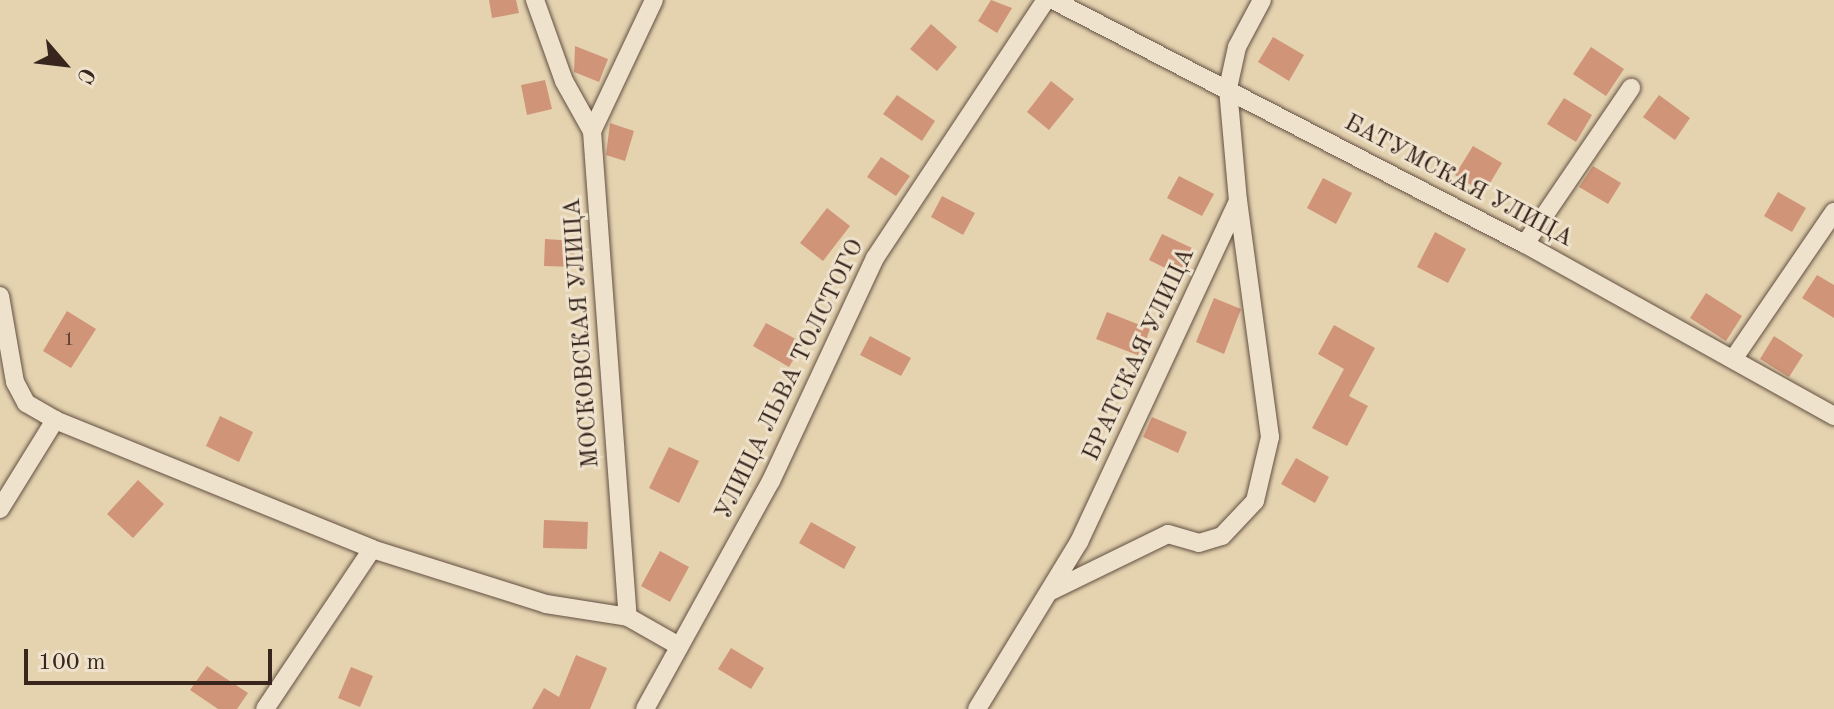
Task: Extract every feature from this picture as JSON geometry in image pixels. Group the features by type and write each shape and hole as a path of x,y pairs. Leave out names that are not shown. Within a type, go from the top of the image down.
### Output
{"street":[{"path":"535,0 592,131"},
{"name":"МОСКОВСКАЯ УЛИЦА","path":"628,617 592,131 654,0"},
{"name":"УЛИЦА ЛЬВА ТОЛСТОГО","path":"645,709 771,481 875,258 1046,0"},
{"name":"БАТУМСКАЯ УЛИЦА","path":"1053,0 1525,244 1834,416"},
{"path":"1048,593 1168,534 1199,543 1222,536 1255,501 1270,437 1238,201 1228,88 1237,47 1262,0"},
{"path":"1525,244 1631,88"},
{"name":"БРАТСКАЯ УЛИЦА","path":"977,709 1079,542 1238,201"},
{"path":"1734,358 1834,212"},
{"path":"0,296 15,382 26,403 55,420 372,549 546,604 628,617 679,646"},
{"path":"0,509 55,420"},
{"path":"265,709 372,549"}],"building":[{"path":"489,0 516,0 519,13 492,18"},
{"path":"991,0 1012,8 997,33 978,21"},
{"path":"931,24 957,47 937,71 910,49"},
{"path":"1273,37 1304,55 1289,81 1258,62"},
{"path":"575,46 608,59 599,82 574,72"},
{"path":"1591,47 1624,69 1606,96 1573,74"},
{"path":"545,80 552,109 527,115 521,85"},
{"path":"1051,81 1074,99 1049,130 1027,112"},
{"path":"897,95 935,121 922,141 883,114"},
{"path":"1659,95 1690,118 1675,140 1643,117"},
{"path":"1564,98 1592,115 1576,142 1547,124"},
{"path":"610,123 634,131 625,161 606,155"},
{"path":"1473,146 1502,163 1484,193 1455,175"},
{"path":"881,157 910,176 896,196 867,177"},
{"path":"1593,166 1621,183 1608,204 1579,187"},
{"path":"1179,176 1214,194 1202,216 1167,198"},
{"path":"1323,178 1352,193 1336,224 1307,208"},
{"path":"1778,192 1806,208 1792,232 1764,216"},
{"path":"942,196 975,213 963,235 931,217"},
{"path":"827,208 850,226 823,261 800,243"},
{"path":"1435,232 1466,249 1448,283 1417,267"},
{"path":"1162,234 1192,248 1179,275 1149,260"},
{"path":"545,239 575,241 574,267 544,266"},
{"path":"1817,275 1834,285 1834,318 1802,298"},
{"path":"1706,293 1742,316 1726,341 1690,318"},
{"path":"1214,298 1241,309 1224,354 1196,342"},
{"path":"67,311 96,329 71,368 43,351"},
{"path":"1107,312 1150,329 1140,356 1096,339"},
{"path":"766,323 803,343 789,367 753,346"},
{"path":"1334,325 1375,348 1349,396 1368,406 1347,446 1312,428 1344,369 1318,354"},
{"path":"870,336 911,358 901,376 860,355"},
{"path":"1774,336 1803,355 1789,377 1760,359"},
{"path":"220,416 253,432 239,462 206,446"},
{"path":"1152,417 1187,432 1178,453 1143,437"},
{"path":"669,447 699,461 679,503 649,488"},
{"path":"1296,458 1329,477 1315,503 1281,484"},
{"path":"138,480 164,504 133,538 107,514"},
{"path":"544,520 588,522 587,549 543,548"},
{"path":"811,522 856,547 844,569 799,543"},
{"path":"660,551 689,567 670,602 641,586"},
{"path":"731,648 764,668 751,689 718,669"},
{"path":"576,655 607,668 590,709 532,709 544,688 559,697"},
{"path":"207,666 248,693 237,709 218,709 190,690"},
{"path":"351,667 373,676 360,707 338,698"}]}
